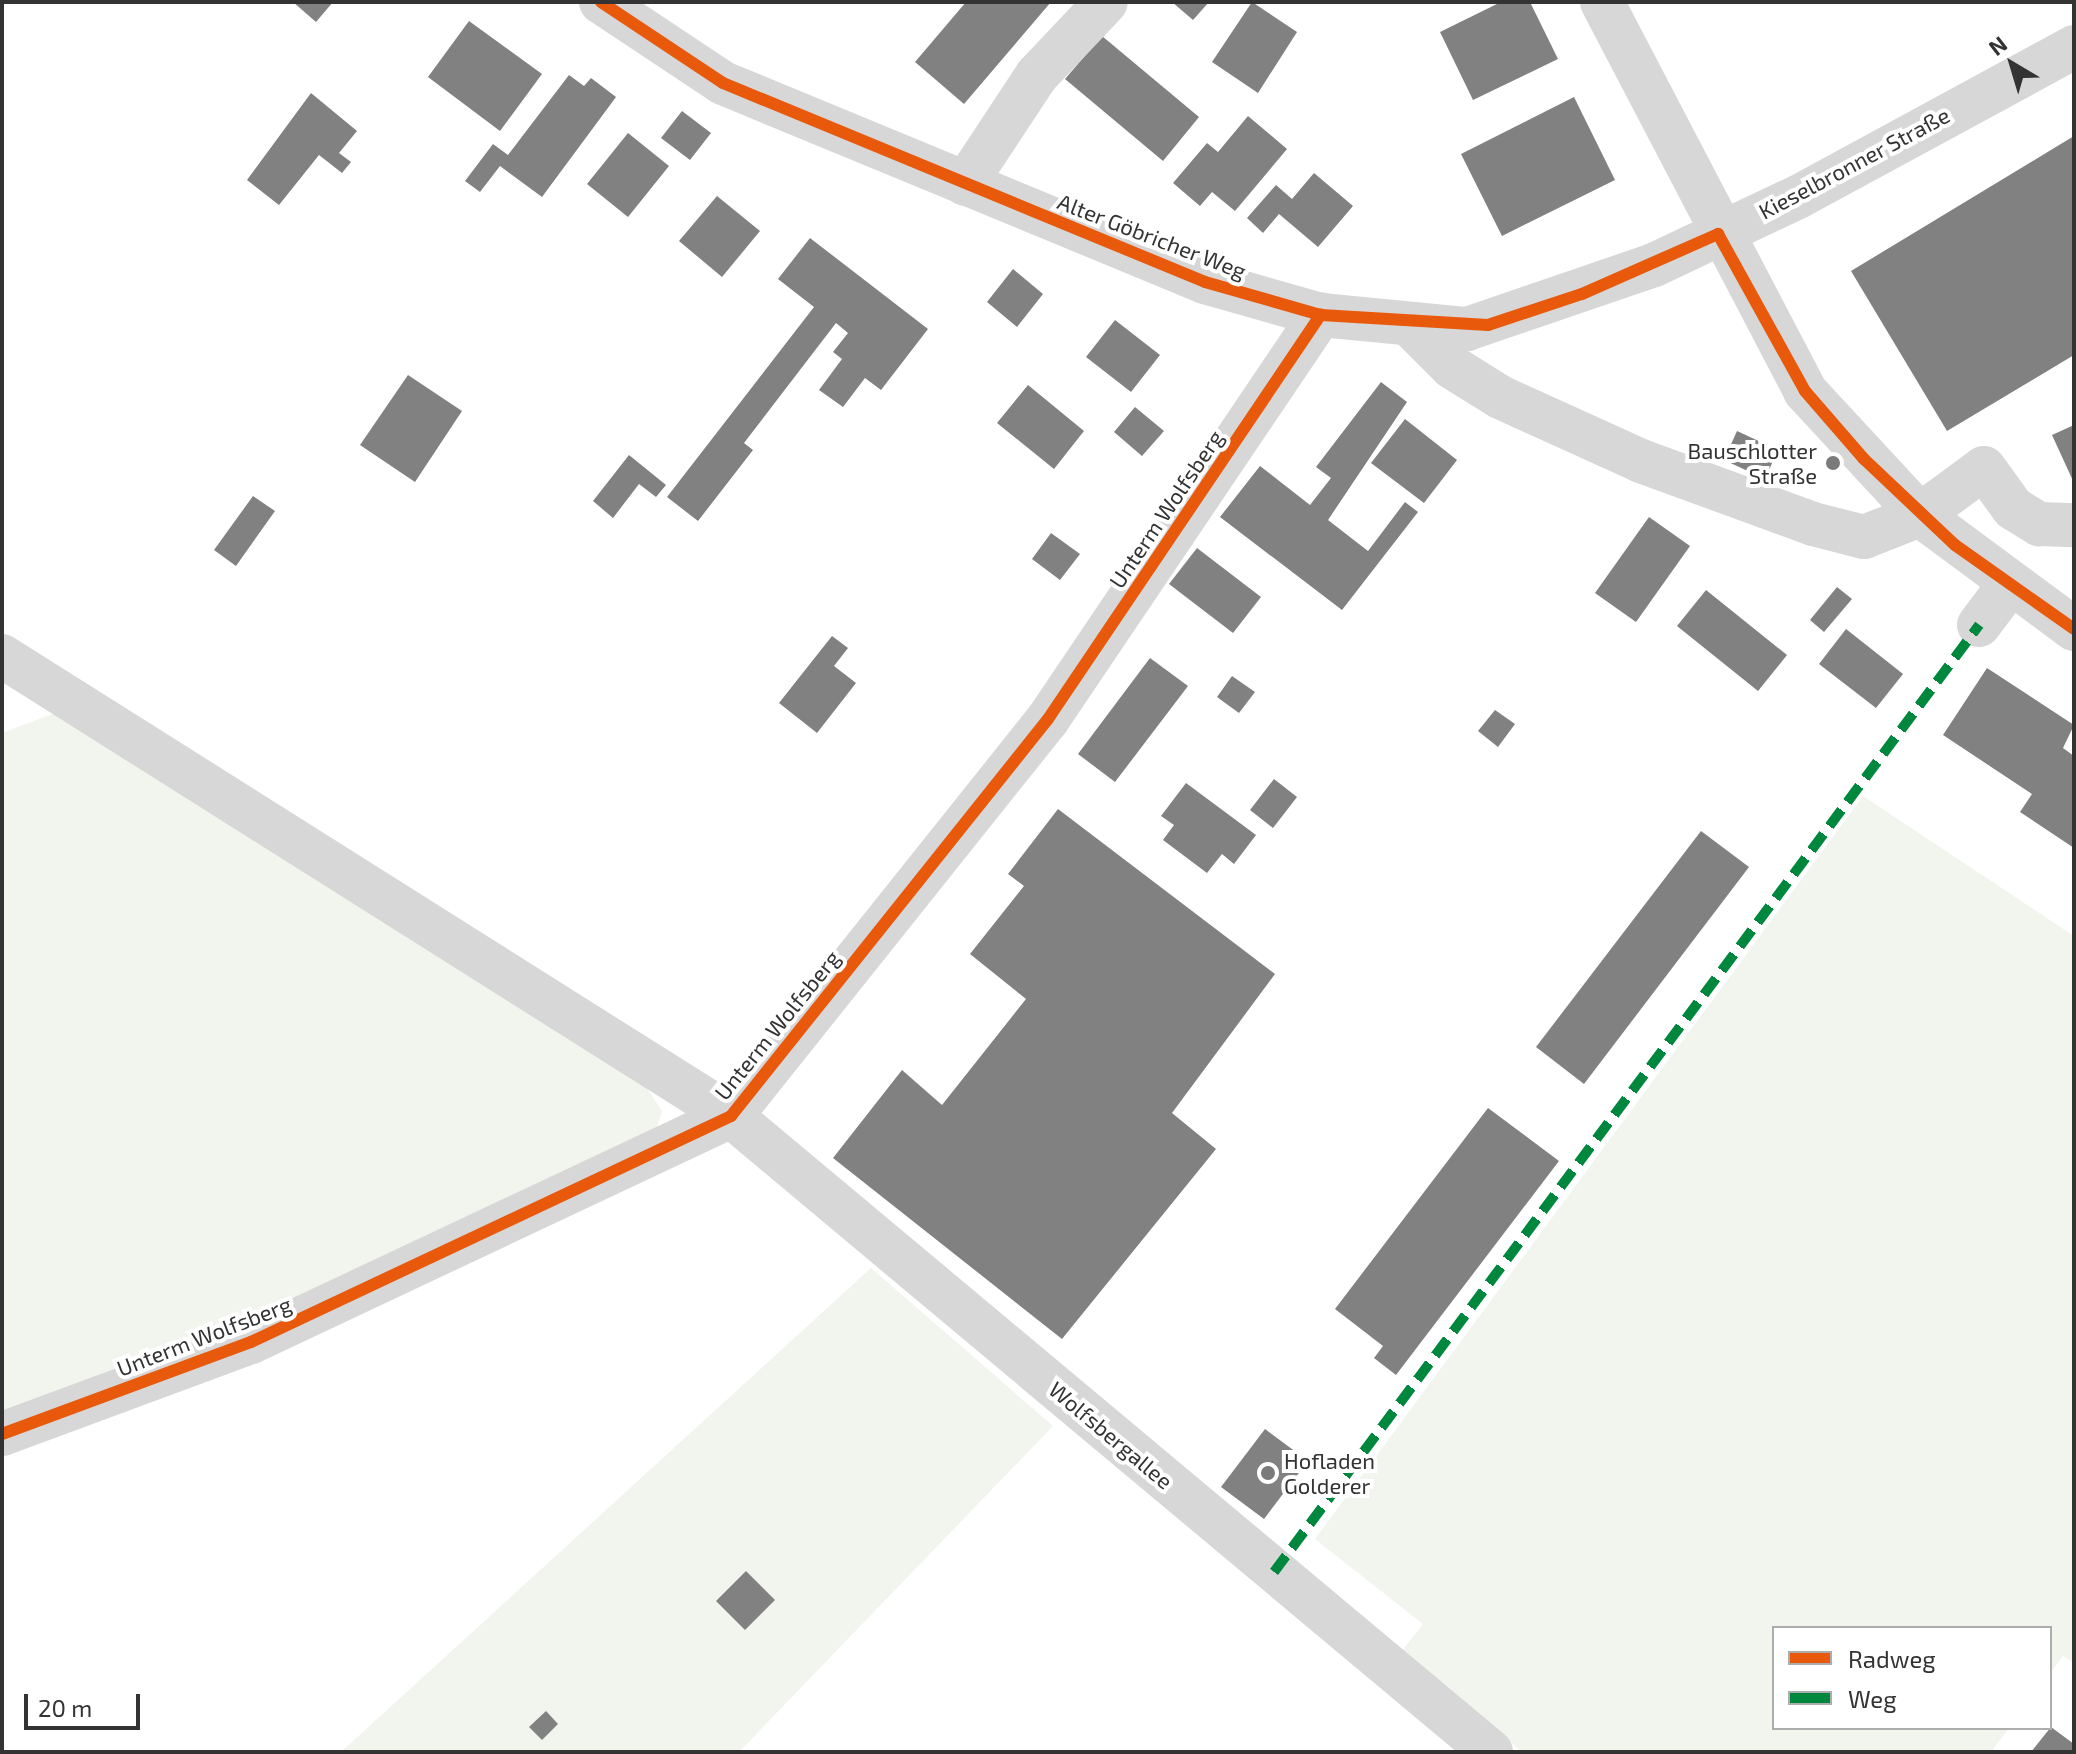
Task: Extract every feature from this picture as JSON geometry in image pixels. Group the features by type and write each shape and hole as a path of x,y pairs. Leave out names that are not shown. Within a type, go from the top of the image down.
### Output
{"street":[{"name":"Alter Göbricher Weg","path":"601,2 723,83 1205,282 1321,315 1467,329 1525,315 1718,234"},
{"path":"965,184 1037,75 1106,2"},
{"path":"1602,2 1718,234 1805,391 1920,515 2009,585 2074,629"},
{"name":"Kieselbronner Straße","path":"1718,234 2074,47"},
{"name":"Unterm Wolfsberg","path":"2,1434 251,1342 731,1116 1048,719 1321,315"},
{"path":"1411,326 1452,367 1500,397 1768,510 1864,537 1920,515 1984,468 2013,508 2039,524 2074,525"},
{"path":"1979,625 2009,585"},
{"name":"Wolfsbergallee","path":"2,656 731,1116 1491,1752"}],"shaded area":[{"path":"71,707 647,1088 662,1111 655,1134 258,1319 2,1417 2,733"},
{"path":"1863,796 2074,936 2074,1663 2063,1656 2052,1670 2052,1626 1772,1626 1772,1730 2008,1730 1991,1752 1522,1752 1401,1652 1423,1624 1315,1539"},
{"path":"871,1268 1053,1426 739,1752 341,1752"}],"building":[{"path":"293,2 333,2 316,22"},
{"path":"966,2 1051,2 964,104 915,62"},
{"path":"1172,2 1209,2 1193,20"},
{"path":"1252,2 1297,32 1258,93 1212,62"},
{"path":"1501,2 1530,2 1558,59 1473,100 1440,32"},
{"path":"469,21 542,74 500,131 428,77"},
{"path":"1102,36 1199,117 1163,161 1065,79"},
{"path":"569,75 584,86 591,78 616,97 542,197 500,166 480,192 465,181 493,144 508,155"},
{"path":"311,93 357,131 339,153 351,162 342,173 319,155 279,205 247,180"},
{"path":"1574,97 1615,180 1502,236 1461,154"},
{"path":"682,111 711,133 690,160 661,138"},
{"path":"1248,116 1287,149 1235,211 1212,192 1200,206 1173,183 1207,143 1218,152"},
{"path":"628,133 669,166 628,217 587,184"},
{"path":"2074,136 2074,355 1947,431 1851,271"},
{"path":"1314,173 1353,206 1318,247 1279,214 1263,233 1247,218 1276,185 1292,199"},
{"path":"717,196 760,231 722,277 679,241"},
{"path":"810,238 928,329 881,390 865,378 843,407 819,390 842,359 833,352 848,333 836,323 744,443 753,450 698,521 667,497 814,307 778,279"},
{"path":"1013,269 1043,294 1017,327 987,302"},
{"path":"1115,320 1160,355 1131,392 1086,357"},
{"path":"408,375 462,411 415,482 360,445"},
{"path":"1381,382 1407,402 1328,520 1368,551 1405,502 1418,512 1342,610 1220,517 1260,466 1310,505 1331,478 1316,467"},
{"path":"1028,385 1084,431 1054,469 997,423"},
{"path":"1135,407 1164,431 1142,456 1114,432"},
{"path":"1405,419 1457,460 1424,503 1371,463"},
{"path":"2074,425 2074,483 2052,435"},
{"path":"1737,431 1778,450 1765,479 1724,460"},
{"path":"629,455 666,485 656,497 639,484 613,518 593,501"},
{"path":"253,496 275,511 236,566 214,550"},
{"path":"1649,517 1690,546 1636,622 1595,593"},
{"path":"1051,533 1080,554 1060,580 1032,559"},
{"path":"1197,548 1261,597 1233,633 1169,584"},
{"path":"1837,587 1852,599 1824,632 1810,620"},
{"path":"1706,590 1787,655 1758,691 1677,626"},
{"path":"1846,629 1903,674 1876,708 1819,664"},
{"path":"832,636 848,648 834,666 856,683 817,733 779,703"},
{"path":"1150,658 1188,686 1115,782 1078,754"},
{"path":"1987,668 2074,725 2063,748 2074,756 2074,848 2020,812 2032,794 1943,735"},
{"path":"1232,676 1255,692 1239,713 1217,697"},
{"path":"1495,710 1515,724 1498,747 1478,731"},
{"path":"1274,779 1297,797 1273,828 1250,810"},
{"path":"1186,783 1256,835 1234,864 1222,854 1207,873 1163,840 1174,825 1161,816"},
{"path":"1058,809 1275,974 1172,1113 1216,1149 1062,1339 833,1158 902,1070 942,1105 1026,999 970,954 1024,886 1008,874"},
{"path":"1701,831 1749,867 1584,1084 1536,1047"},
{"path":"1488,1108 1559,1161 1396,1375 1374,1358 1383,1346 1335,1309"},
{"path":"1265,1429 1308,1461 1264,1519 1221,1487"},
{"path":"746,1571 775,1600 745,1630 716,1601"},
{"path":"546,1711 558,1724 542,1740 529,1727"},
{"path":"2052,1728 2074,1744 2074,1752 2031,1752"}],"marked path":[{"path":"1274,1572 1979,625"}],"cycle path":[{"path":"601,2 723,83 1205,282 1321,315 1488,325 1582,294 1718,234 1805,391 1864,459 1955,545 2074,629"},
{"path":"2,1434 251,1342 731,1116 1048,719 1321,315"}],"place":[{"name":"Bauschlotter Straße","path":"1833,463"},
{"name":"Hofladen Golderer","path":"1268,1473"}]}
